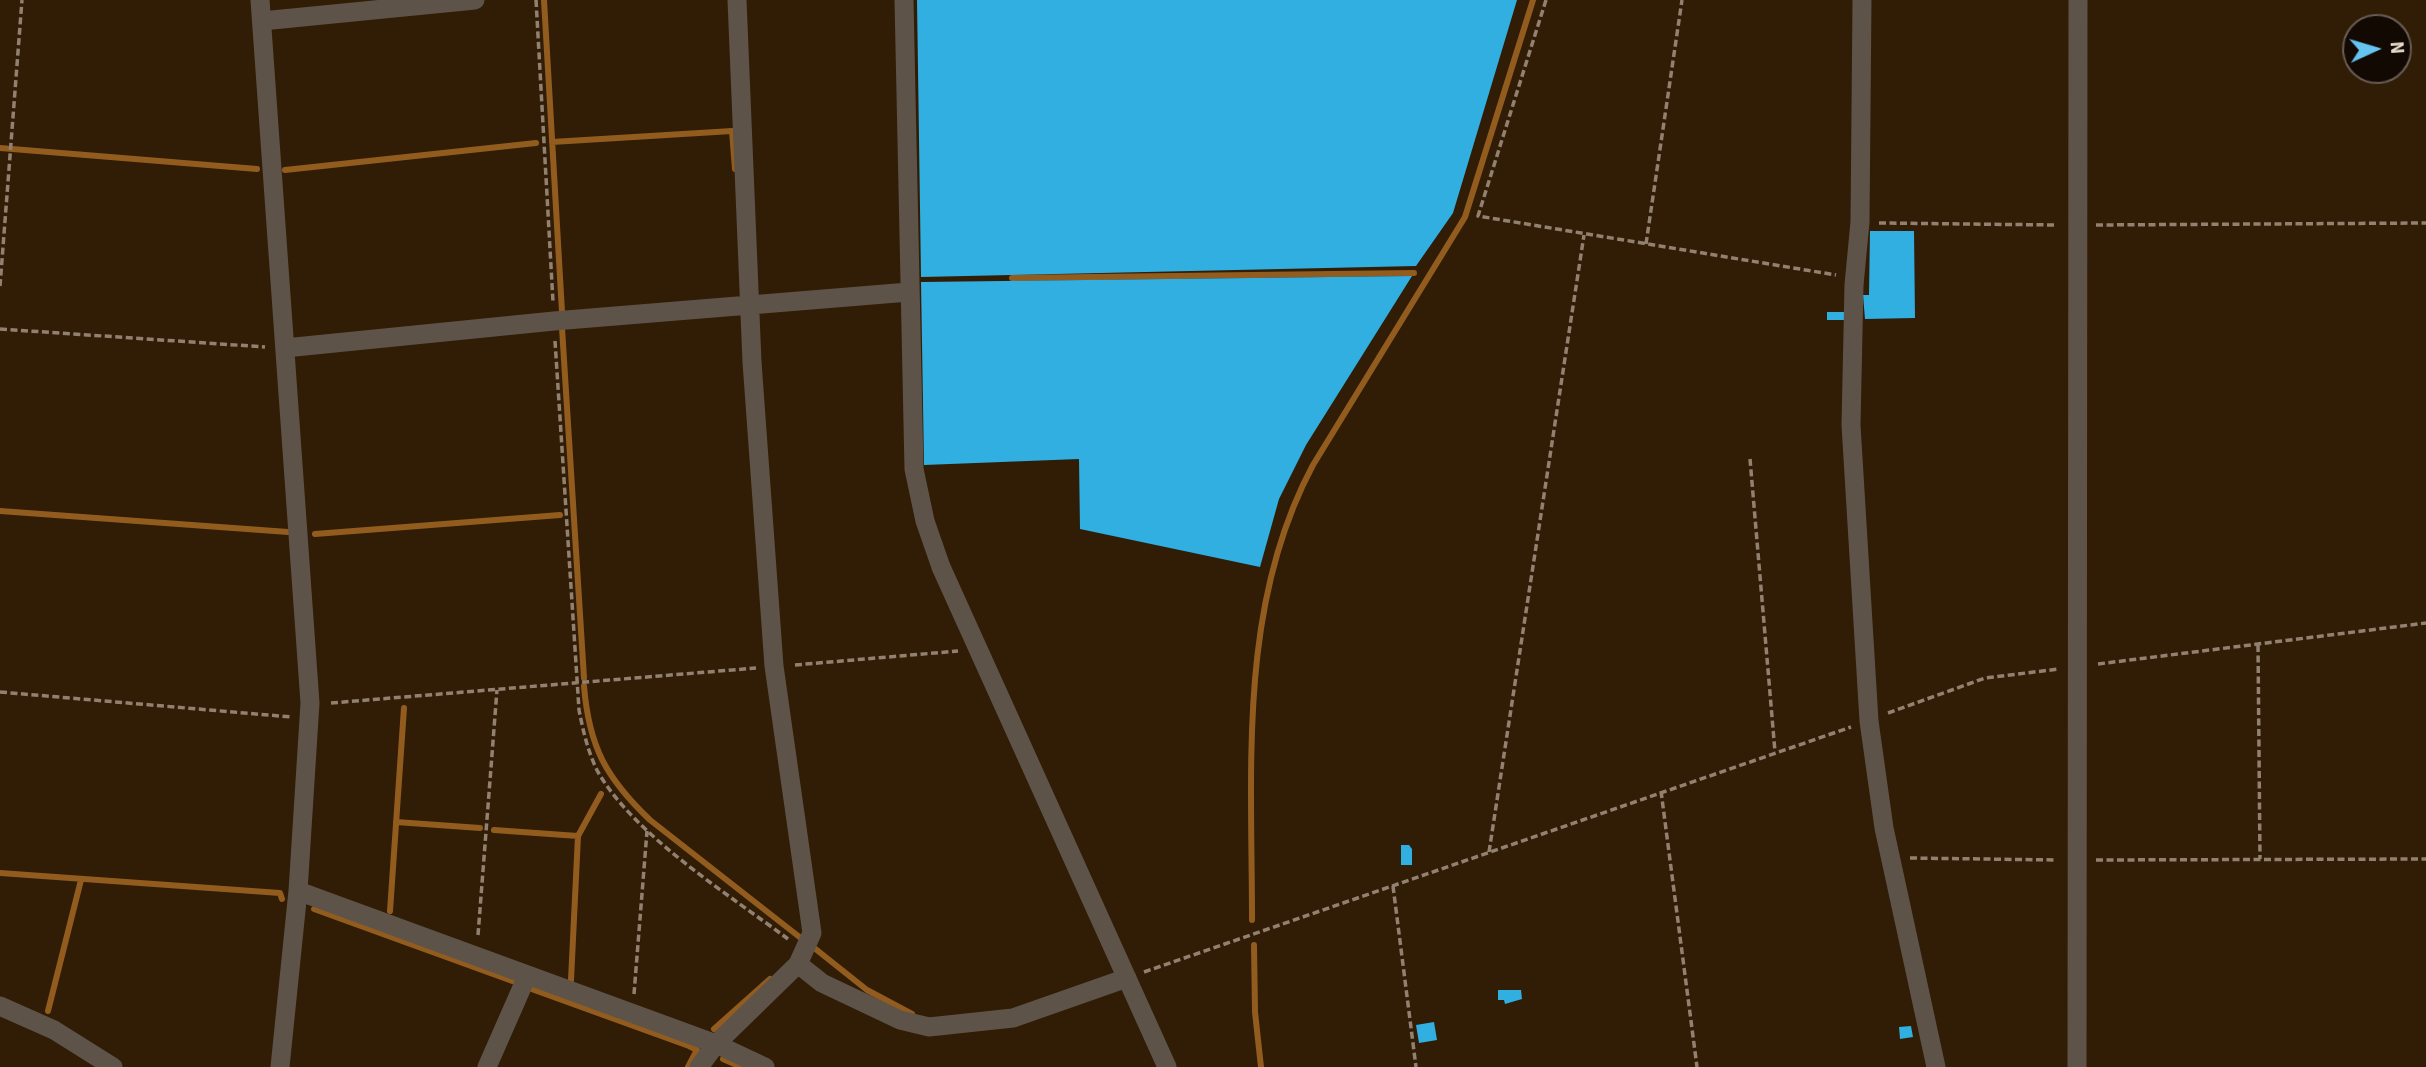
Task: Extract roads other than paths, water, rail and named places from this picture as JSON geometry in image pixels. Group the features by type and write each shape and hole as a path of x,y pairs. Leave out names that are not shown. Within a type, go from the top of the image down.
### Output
{"street":[{"path":"260,0 310,710 298,891 280,1067"},
{"path":"262,21 475,0"},
{"path":"699,1067 716,1044 801,957 812,933 774,666 749,306 737,0"},
{"path":"904,0 914,469 925,521 941,567 1167,1067"},
{"path":"1862,0 1860,222 1855,278 1851,425 1869,721 1891,858 1936,1067"},
{"path":"2077,1067 2078,0"},
{"path":"285,348 554,321 909,292"},
{"path":"298,891 716,1044 765,1067"},
{"path":"801,957 822,983 900,1020 929,1027 1013,1018 1127,978"},
{"path":"487,1067 527,976"},
{"path":"0,1006 54,1030 113,1067"}],"waterway":[{"path":"544,0 562,312"},
{"path":"1252,920 1254,687 1272,574 1289,518 1313,465 1465,217 1533,0"},
{"path":"552,142 732,131 735,169"},
{"path":"285,170 536,143"},
{"path":"0,148 257,169"},
{"path":"1012,278 1414,273"},
{"path":"562,328 584,678"},
{"path":"0,511 288,532"},
{"path":"315,534 560,515"},
{"path":"584,686 586,708 595,744 622,790 650,820 802,939"},
{"path":"390,911 404,708"},
{"path":"571,980 578,836 601,794"},
{"path":"396,822 480,828"},
{"path":"494,830 578,836"},
{"path":"0,873 280,893 282,899"},
{"path":"48,1011 81,880"},
{"path":"314,909 515,982"},
{"path":"1254,945 1255,1012 1261,1067"},
{"path":"813,947 867,990 912,1014"},
{"path":"714,1029 770,979"},
{"path":"526,987 689,1046 697,1050 688,1067"},
{"path":"723,1059 741,1067"}]}
